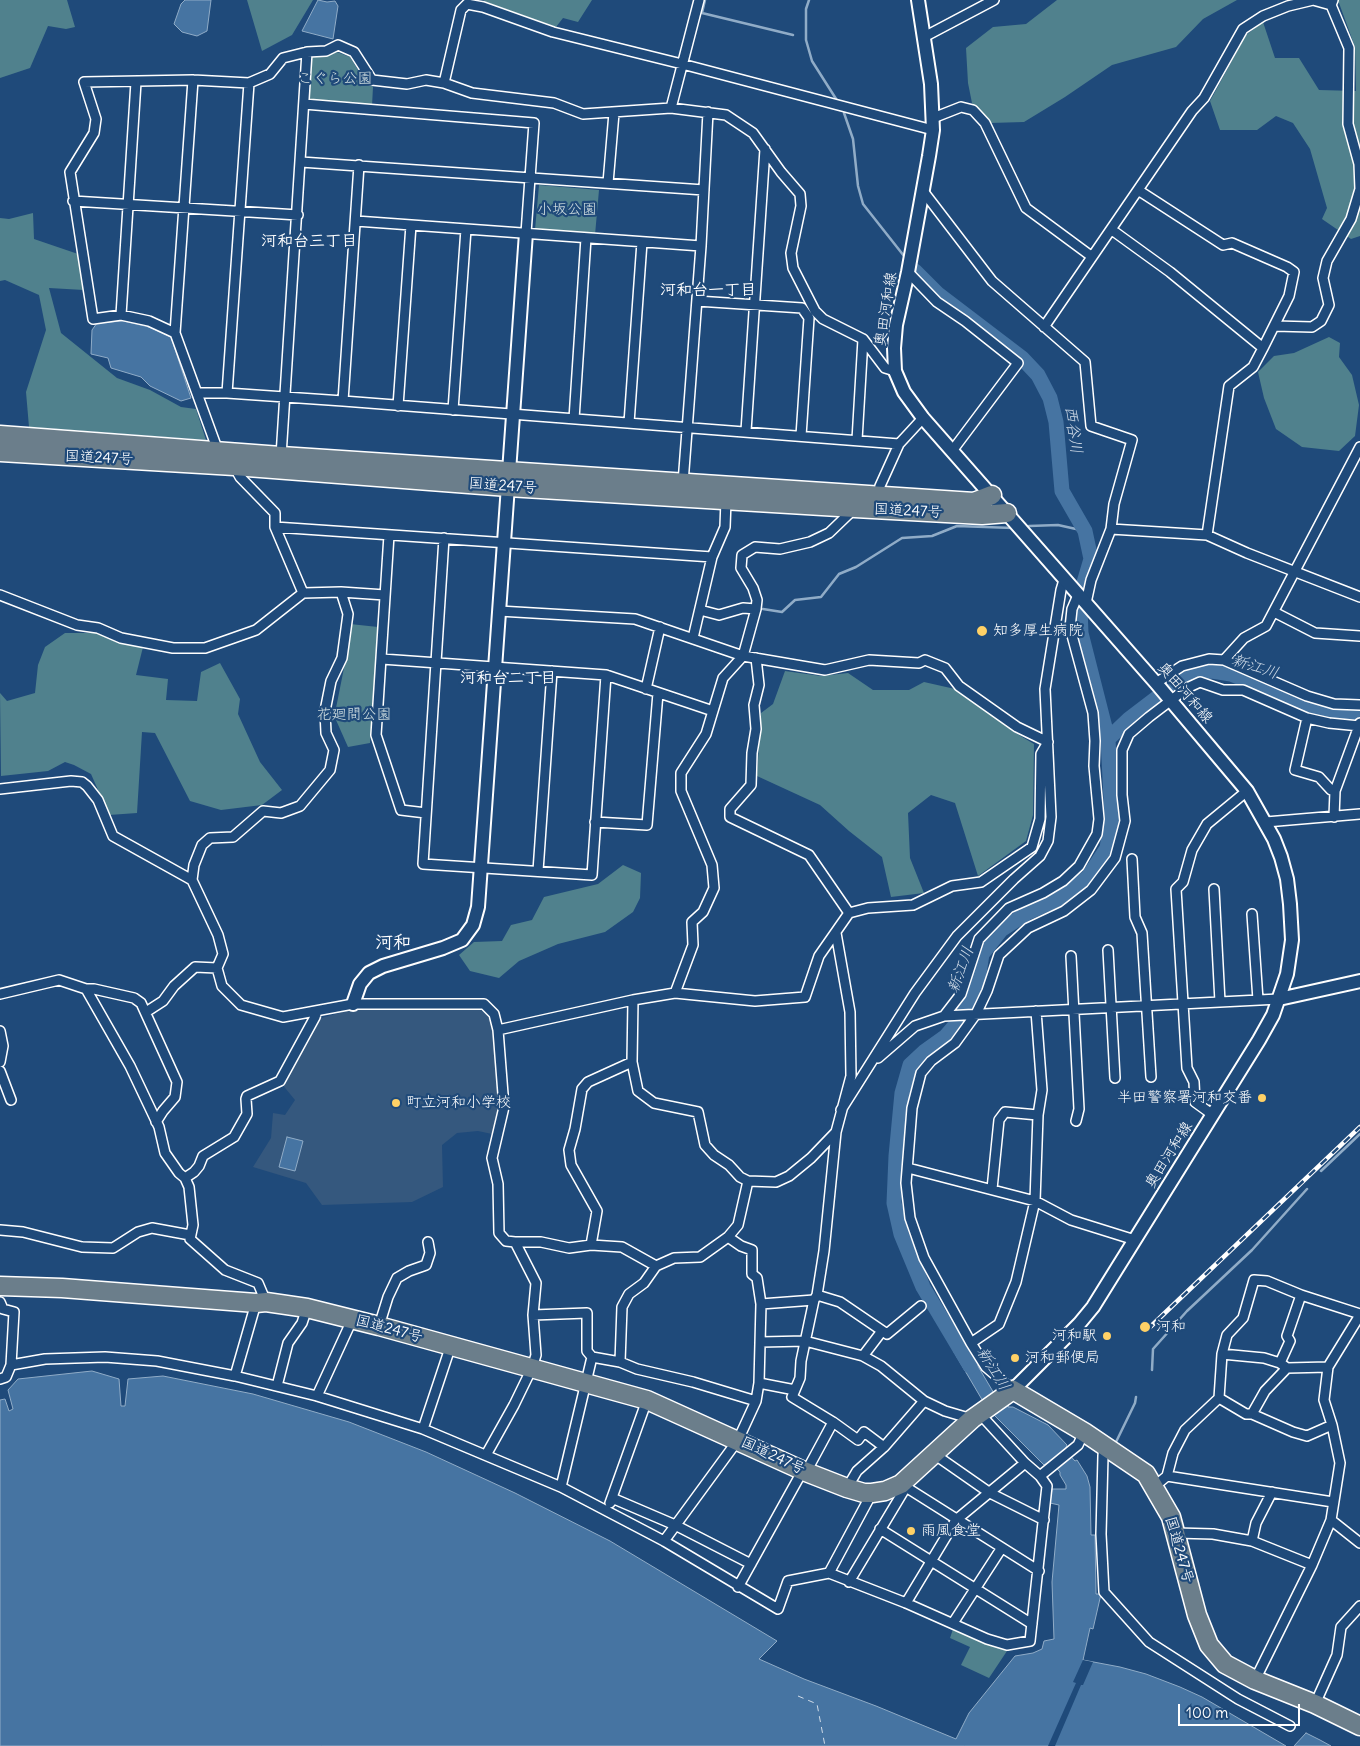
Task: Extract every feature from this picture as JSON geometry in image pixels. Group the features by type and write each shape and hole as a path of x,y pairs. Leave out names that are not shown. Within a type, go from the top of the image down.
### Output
{"highway":[{"name":"国道247号","path":"0,435 281,456 726,500 982,514 1007,512"},
{"name":"国道247号","path":"0,452 234,466 508,479 683,484 974,502 992,495"},
{"name":"国道247号","path":"0,1286 62,1288 261,1302 307,1308 451,1345 647,1400 804,1471 847,1488 872,1494"},
{"name":"国道247号","path":"1009,1393 1081,1438 1104,1445 1146,1474 1161,1481 1197,1615 1209,1646 1225,1664 1255,1680 1315,1704 1360,1726"},
{"path":"872,1494 904,1486 934,1454 979,1414 1009,1393"}],"main road":[{"name":"奥田河和線","path":"918,0 931,84 933,124 923,191 896,325 895,371 904,392 923,418 1156,683 1247,791 1266,822 1281,857 1287,879 1290,904 1292,940 1287,974 1279,999 1259,1040 1084,1319 1009,1393"},
{"path":"353,1004 360,984 369,973 383,966 444,948 462,940 473,925 478,907 526,233"},
{"path":"1279,999 1360,981"}],"street":[{"path":"671,108 699,0"},
{"path":"924,37 994,0"},
{"path":"1044,327 1192,111 1204,98 1243,29 1263,16 1288,6 1313,0 1332,3 1350,48 1348,124 1359,164 1360,189 1352,219 1327,261 1324,278 1329,305 1322,320 1312,327 1275,326"},
{"path":"444,83 461,10 468,4 482,7 553,32 933,124 961,108 973,110 985,123 1026,208 1091,256"},
{"path":"175,333 149,321 121,315 93,319 73,201 70,172 94,134 96,119 84,82 193,80 249,83 270,74 283,58 308,52 326,51 338,45 354,52 372,80 407,84 426,80 444,83 472,92 554,103 583,114 671,108 726,115 753,133 781,172 800,194 802,206 791,253 792,268 815,311 823,319 863,339 885,368 895,371"},
{"path":"281,456 308,52"},
{"path":"193,80 175,333 218,451"},
{"path":"121,315 136,82"},
{"path":"227,393 249,83"},
{"path":"304,104 534,123 526,233"},
{"path":"683,484 701,246 708,112"},
{"path":"608,183 614,113"},
{"path":"746,431 765,149"},
{"path":"301,162 704,190"},
{"path":"343,401 359,165"},
{"path":"1138,190 1223,245 1232,243 1287,267 1294,272 1289,296 1253,366 1230,386 1207,535"},
{"path":"923,191 992,281 1085,362 1091,426 1132,440 1114,504 1111,529 1091,580 1075,592 1070,628 1093,712 1094,766 1099,819 1097,834 1079,866 1063,881 1043,893 1009,908 979,938 961,994 948,1015"},
{"path":"73,201 298,215"},
{"path":"356,221 701,246"},
{"path":"398,406 411,225"},
{"path":"453,410 466,229"},
{"path":"1112,230 1170,272 1263,348"},
{"path":"574,419 586,238"},
{"path":"629,423 642,242"},
{"path":"908,272 937,302 1018,363 952,451"},
{"path":"697,301 802,308 809,318 801,436"},
{"path":"856,440 863,339"},
{"path":"196,393 227,393 343,401 899,444"},
{"path":"878,496 880,486 899,444 923,418"},
{"path":"1224,660 1244,638 1266,626 1360,447"},
{"path":"234,466 240,477 275,513 275,527 302,593"},
{"path":"693,638 712,557 725,527 726,500"},
{"path":"675,993 693,945 692,922 703,912 714,888 712,865 681,791 681,772 706,734 723,678 743,656 757,600 753,588 741,568 742,555 755,547 780,549 810,542 830,533 855,508"},
{"path":"275,527 712,557"},
{"path":"1111,529 1207,535 1360,597"},
{"path":"389,535 376,735 401,810 426,813"},
{"path":"444,538 423,864 592,875 606,675"},
{"path":"842,1110 915,993 957,936 1040,856 1048,841 1051,816 1045,689 1061,590 1075,592"},
{"path":"0,595 77,625 98,628 121,638 173,648 205,648 256,630 302,593 341,592 385,595"},
{"path":"341,592 348,614 342,658 331,681 325,711 326,733 334,750 330,770 300,806 280,813 262,811 233,837 210,838 202,845 194,865 192,880 218,935 223,954 217,968 222,986 241,1005 283,1017 353,1004 484,1004 494,1014 498,1030 504,1108 492,1158 498,1184 499,1233 506,1241 541,1242 569,1248 591,1245 622,1247 656,1266"},
{"path":"700,610 719,615 743,608 756,609"},
{"path":"499,611 635,619 743,656 825,670 870,660 919,664 925,660 945,668 959,686 1017,727 1048,742"},
{"path":"1274,612 1315,633 1360,636"},
{"path":"646,689 660,628"},
{"path":"756,658 759,685 754,705 756,729 752,753 751,785 730,808 730,817 809,855 849,913"},
{"path":"382,659 606,675 712,711"},
{"path":"1156,683 1182,666 1209,659 1224,660 1307,696 1334,704 1360,705"},
{"path":"538,872 552,671"},
{"path":"1009,1393 986,1367 971,1343 924,1258 912,1226 908,1200 908,1168 912,1108 921,1072 931,1061 955,1043 976,1014 987,991 998,955 1028,928 1064,911 1091,890 1116,858 1125,821 1122,795 1122,750 1129,734 1187,688 1200,682 1223,690 1243,690 1307,718 1329,723 1359,725 1335,791 1334,817"},
{"path":"595,822 647,825 658,693"},
{"path":"1307,718 1295,770 1319,777 1331,790 1335,791"},
{"path":"498,1030 633,1000 675,993 755,1001 805,997 819,956 849,913 868,908 913,905 952,886 981,882 1032,847 1040,819 1041,754 1048,742"},
{"path":"0,789 71,780 82,782 88,786 98,800 112,836 192,880"},
{"path":"1213,1114 1195,1102 1194,1082 1187,1068 1176,889 1183,882 1192,850 1207,824 1247,791"},
{"path":"1266,822 1360,814"},
{"path":"1132,859 1135,917 1142,933 1151,1076"},
{"path":"1214,889 1220,1002"},
{"path":"1252,914 1258,1000"},
{"path":"836,933 850,1012 851,1076 836,1132 824,1251 805,1341 800,1378 792,1397 858,1440 864,1432 884,1447"},
{"path":"1108,950 1114,1078"},
{"path":"1071,956 1079,1109 1076,1121"},
{"path":"146,1012 163,1000 174,986 195,967 217,968"},
{"path":"0,994 59,980 86,989 134,998 141,1003 177,1082 175,1097 156,1122"},
{"path":"86,989 130,1066 156,1122 165,1153 179,1173 185,1178 189,1187 193,1225 190,1239 225,1270 258,1283 261,1302 235,1376"},
{"path":"871,1065 915,1026 948,1015 1279,999"},
{"path":"633,1000 632,1062 638,1091 654,1103 698,1112 705,1145 714,1155 729,1165 740,1178 748,1181 776,1182 789,1176 811,1158 836,1132"},
{"path":"185,1178 199,1166 203,1156 234,1137 247,1114 247,1096 280,1081 317,1011"},
{"path":"971,1343 999,1324 1016,1282 1035,1201 1038,1115 1042,1090 1036,1011"},
{"path":"0,1031 3,1046 0,1062"},
{"path":"591,1245 596,1211 571,1165 569,1150 582,1089 588,1082 632,1062"},
{"path":"0,1071 11,1100"},
{"path":"992,1189 999,1120 1005,1112 1038,1115"},
{"path":"908,1168 1035,1201 1071,1220 1135,1240"},
{"path":"620,1362 622,1307 629,1294 644,1283 656,1266 674,1258 700,1257 728,1237 738,1225 748,1181"},
{"path":"0,1230 24,1232 82,1248 113,1248 138,1232 152,1228 190,1235"},
{"path":"664,1541 738,1440 756,1401 762,1304 757,1278 752,1274 752,1250 741,1246 728,1237"},
{"path":"379,1326 388,1297 397,1278 426,1265 430,1253 428,1242"},
{"path":"486,1455 514,1405 532,1368 536,1355 533,1316 536,1283 515,1242"},
{"path":"1255,1680 1312,1564 1331,1520 1340,1463 1332,1425 1324,1400 1328,1367 1360,1314 1267,1281 1254,1280 1243,1318 1227,1335 1222,1354 1219,1398 1185,1430 1172,1453 1161,1481 1272,1492 1333,1502"},
{"path":"1252,1414 1265,1391 1283,1366 1290,1341 1287,1336 1302,1295"},
{"path":"762,1304 815,1297 840,1302 887,1334 921,1306"},
{"path":"0,1302 2,1309 14,1312 11,1365 6,1377 0,1379"},
{"path":"277,1386 288,1343 302,1323 307,1308"},
{"path":"533,1316 587,1313 588,1351 592,1357 620,1362 637,1369 693,1382 756,1401"},
{"path":"317,1396 351,1326 352,1320"},
{"path":"863,1356 882,1331"},
{"path":"11,1365 45,1359 104,1357 157,1361 235,1376 317,1396 423,1429 561,1487 664,1541 738,1587 778,1609 788,1581 829,1573 906,1603 987,1639 1007,1645 1030,1641 1047,1486 1040,1476 1025,1463 979,1414 945,1411 924,1400 881,1366 863,1356 805,1341 761,1342"},
{"path":"423,1429 451,1345"},
{"path":"1222,1354 1264,1358 1283,1366 1328,1367"},
{"path":"561,1487 592,1357"},
{"path":"758,1383 795,1390"},
{"path":"1219,1398 1246,1414 1252,1414 1307,1436 1332,1425"},
{"path":"608,1510 647,1400"},
{"path":"847,1488 857,1471 884,1447 924,1400"},
{"path":"738,1587 833,1422"},
{"path":"1040,1476 1081,1438"},
{"path":"1104,1445 1101,1534 1104,1592 1148,1642 1238,1699 1290,1726"},
{"path":"934,1454 990,1493 1044,1520"},
{"path":"906,1603 956,1520 1025,1463"},
{"path":"849,1582 904,1486 1038,1571"},
{"path":"1252,1541 1256,1523 1272,1492"},
{"path":"829,1573 872,1494"},
{"path":"612,1498 675,1525 751,1564"},
{"path":"1331,1520 1360,1543"},
{"path":"880,1528 1032,1624"},
{"path":"1176,1533 1213,1534 1252,1541 1312,1564"},
{"path":"953,1623 1001,1549"},
{"path":"1315,1704 1337,1655 1341,1627 1360,1606"}],"shaded area":[{"path":"185,0 211,0 207,31 197,36 182,32 174,24 181,4"},
{"path":"318,0 335,1 338,6 333,39 302,31"},
{"path":"123,321 149,327 171,337 191,398 181,401 150,386 141,377 111,368 108,358 91,354 92,330 97,323"},
{"name":"町立河和小学校","path":"353,1009 479,1009 489,1016 493,1030 499,1107 492,1134 478,1131 457,1133 442,1145 443,1187 412,1202 322,1205 306,1183 253,1167 271,1138 273,1113 285,1115 295,1100 281,1083 318,1019"},
{"path":"287,1137 303,1141 295,1171 279,1167"},
{"path":"966,1346 995,1395 1009,1403 1008,1407 1013,1407 1048,1425 1067,1445 1065,1450 1075,1461 1077,1460 1087,1476 1090,1487 1091,1535 1095,1535 1096,1594 1101,1594 1093,1629 1090,1628 1083,1660 1146,1674 1180,1687 1202,1697 1286,1746 0,1746 0,1400 5,1399 9,1411 13,1409 8,1390 18,1379 92,1371 119,1379 121,1406 125,1406 128,1379 163,1376 253,1394 349,1422 426,1452 515,1493 610,1541 777,1641 759,1659 804,1679 956,1739 969,1713 1015,1656 1033,1653 1042,1649 1044,1641 1054,1639 1052,1582 1059,1505 1050,1503 1052,1489 1066,1489 1060,1472 1050,1461 1044,1465 984,1403 954,1352"},
{"path":"1306,1733 1320,1740 1331,1746 1294,1746"}],"green space":[{"path":"0,0 67,0 75,27 66,29 48,26 30,68 0,78"},
{"path":"247,0 313,0 292,35 262,51"},
{"path":"483,0 592,0 578,22 563,18 556,27"},
{"path":"1057,0 1237,0 1203,19 1176,47 1112,65 1024,122 990,123 972,103 968,83 966,48 993,27 1026,24"},
{"path":"1335,0 1360,0 1360,236 1351,239 1322,219 1327,208 1310,149 1293,123 1276,116 1257,130 1220,130 1210,101 1246,35 1263,22 1275,58 1299,58 1319,90 1356,91 1355,47 1339,3"},
{"name":"こぐら公園","path":"337,52 350,57 363,78 373,87 372,106 311,102 309,99 312,55"},
{"name":"小坂公園","path":"539,185 599,190 595,235 535,230"},
{"path":"33,213 34,239 78,254 84,290 49,288 61,333 117,378 150,390 181,407 196,409 206,440 29,427 26,392 46,330 39,295 5,280 0,281 0,218 9,219"},
{"path":"1329,337 1340,343 1339,357 1352,375 1359,405 1355,436 1339,451 1302,447 1276,429 1264,398 1258,372 1274,356 1294,353"},
{"name":"花廻間公園","path":"350,624 378,627 370,743 348,747 336,720 335,713 347,653"},
{"path":"65,633 96,633 143,647 136,675 168,679 166,700 197,701 201,672 220,663 240,699 238,714 260,762 282,790 262,805 221,810 190,801 155,733 142,732 137,813 109,815 91,774 65,762 48,771 1,776 0,693 7,701 35,693 38,665 45,647"},
{"path":"785,671 821,676 848,673 873,690 909,690 924,682 955,689 985,709 1014,732 1034,744 1033,815 1026,841 978,876 955,803 931,795 908,813 910,858 924,893 891,897 882,857 820,805 757,776 761,713 773,704"},
{"path":"623,865 641,873 640,898 633,912 605,932 558,944 519,961 499,978 470,971 459,955 474,942 502,941 511,925 532,920 544,897 598,884"},
{"path":"953,1629 1007,1651 989,1678 961,1665 970,1647 950,1638"}],"pier":[{"path":"1083,1660 1093,1662 1055,1746 1048,1746 1076,1683 1073,1682"}],"waterway":[{"path":"705,0 702,13 793,35"},
{"path":"809,0 806,9 806,40 812,61 838,102"},
{"path":"844,113 853,139 858,186 863,204 904,256"},
{"name":"西谷川","path":"915,271 938,294 1022,358 1038,375 1050,398 1056,422 1062,491 1085,531 1091,559 1083,586"},
{"path":"1029,526 1058,525 1085,531"},
{"path":"763,609 782,612 795,600 821,597 839,574 856,567 902,538 932,536 957,526 1013,528"},
{"name":"新江川","path":"970,1366 923,1287 901,1234 894,1203 902,1093 910,1065 946,1036 959,1021 977,986 982,954 1001,930 1027,913 1061,898 1088,877 1107,848 1112,818 1108,739 1081,633 1080,609"},
{"name":"新江川","path":"1108,739 1129,719 1171,687 1194,673 1212,671 1231,674 1329,713 1360,717"},
{"path":"1321,1171 1360,1134"},
{"path":"1152,1370 1153,1349 1187,1311 1252,1250 1307,1189"},
{"path":"1116,1442 1135,1403 1136,1397"}],"ferry route":[{"path":"798,1696 817,1704 825,1746"}],"railway":[{"path":"1147,1330 1360,1127"}],"place":[{"name":"知多厚生病院","path":"982,631"},
{"name":"半田警察署河和交番","path":"1262,1098"},
{"name":"町立河和小学校","path":"396,1103"},
{"name":"河和","path":"1145,1327"},
{"name":"河和駅","path":"1107,1336"},
{"name":"河和郵便局","path":"1015,1358"},
{"name":"雨風食堂","path":"911,1531"}],"district":[{"name":"河和台三丁目","path":"309,241"},
{"name":"河和台一丁目","path":"708,290"},
{"name":"河和台二丁目","path":"508,678"},
{"name":"河和","path":"393,943"}]}
